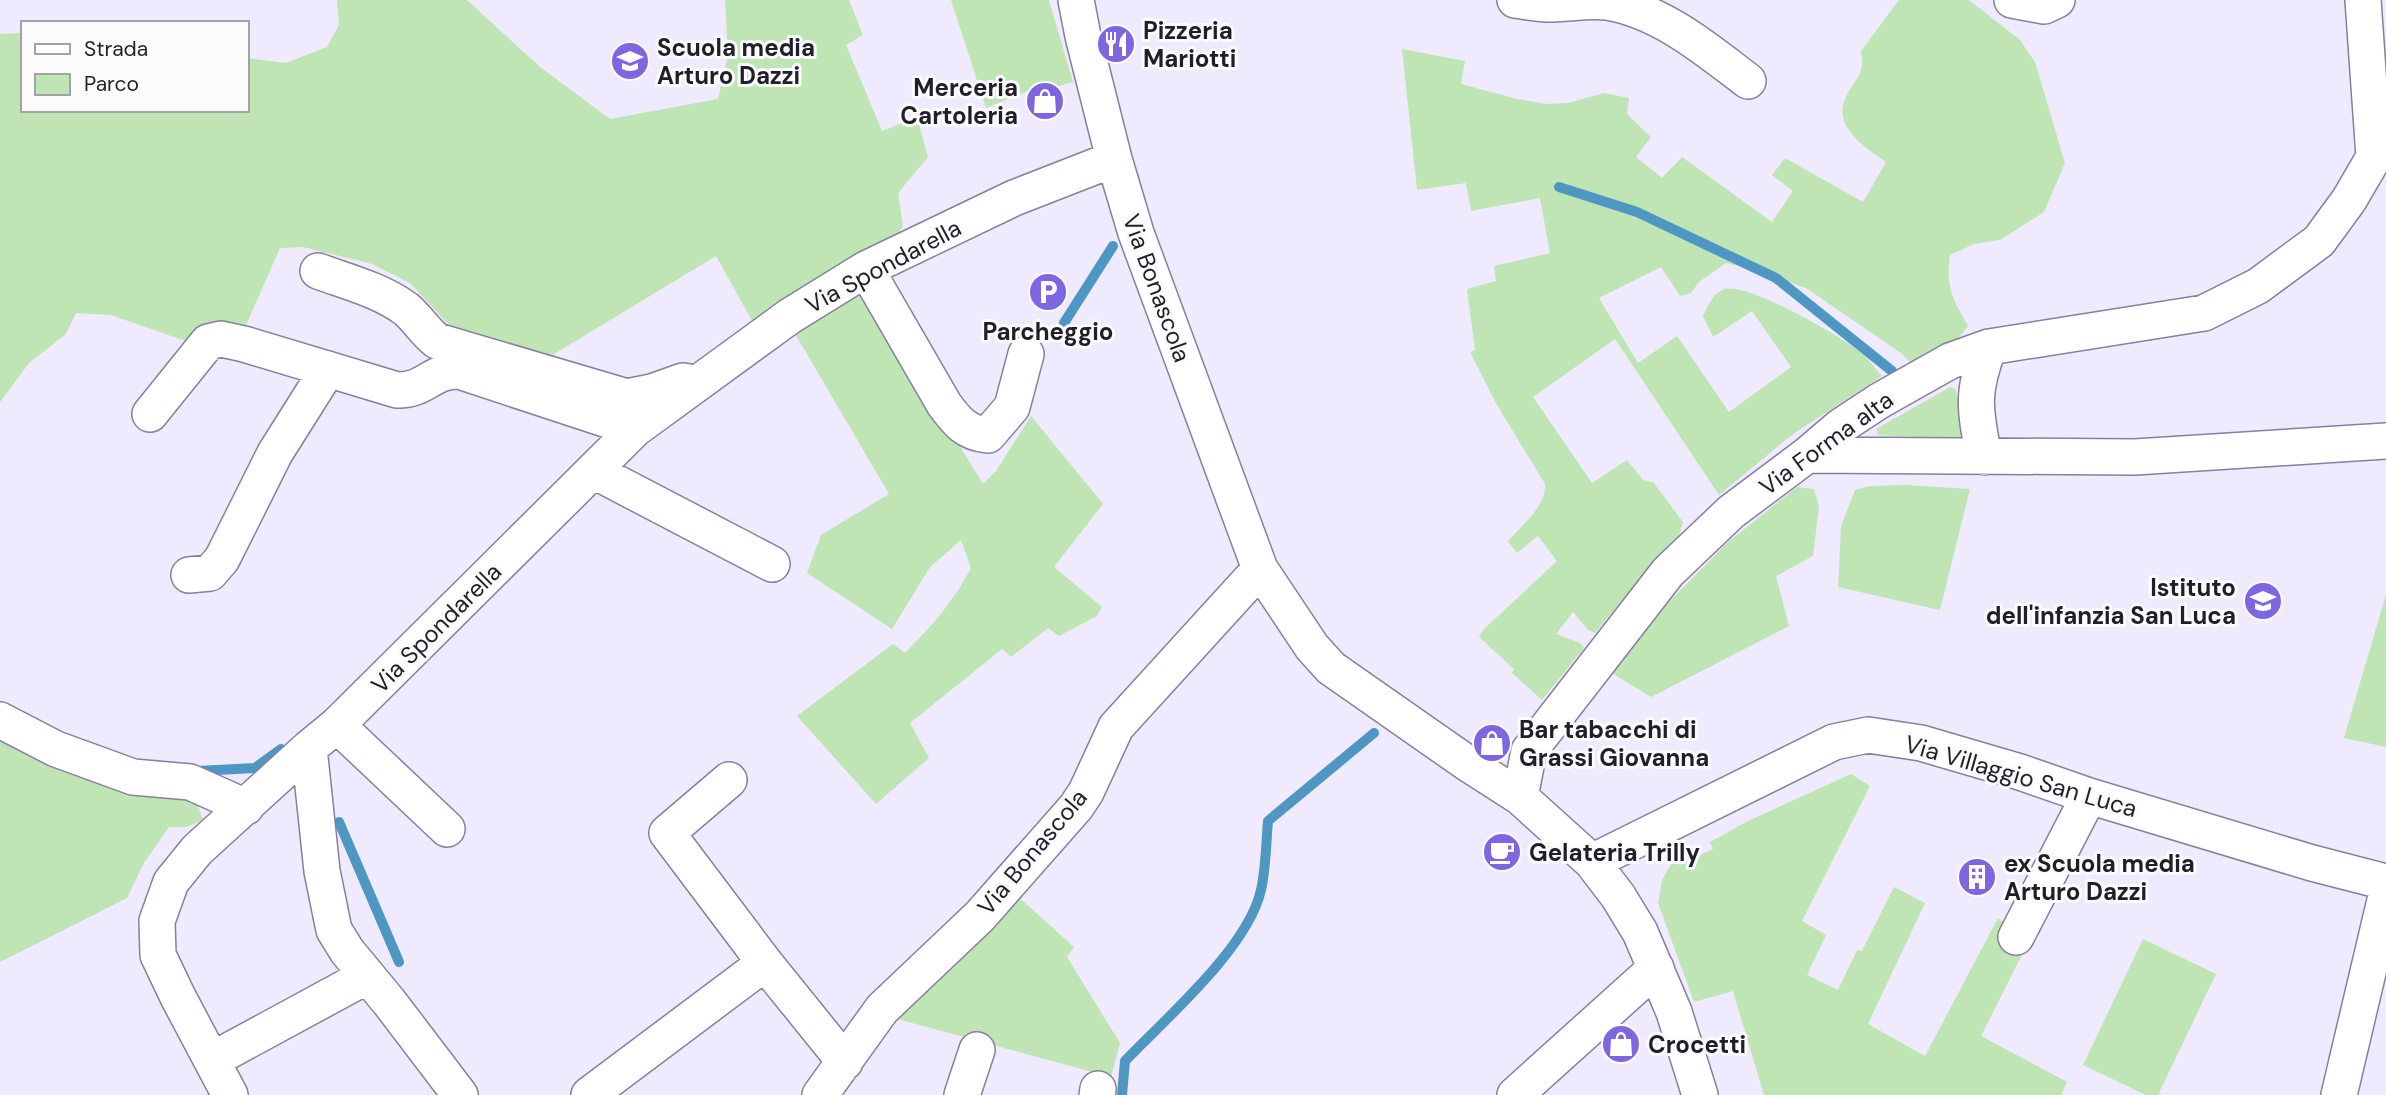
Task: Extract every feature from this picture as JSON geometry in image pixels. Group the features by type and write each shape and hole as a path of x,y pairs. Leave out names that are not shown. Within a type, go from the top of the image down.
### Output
{"street":[{"name":"Via Bonascola","path":"1076,0 1114,159 1136,233 1260,569 1312,647 1331,668 1520,797 1592,862 1618,895 1640,932 1674,1012 1700,1095"},
{"path":"1515,0 1546,4 1607,1 1644,13 1692,38 1748,82"},
{"path":"2012,0 2044,6 2057,0"},
{"name":"Via Forma alta","path":"1520,797 1530,751 1668,572 1731,512 1841,426 1951,360 1989,347 2204,313 2259,286 2319,241 2380,158 2371,5"},
{"name":"Via Spondarella","path":"230,1095 158,955 158,921 171,882 197,850 337,725 635,429 790,316 866,270 1014,198 1114,159"},
{"path":"866,270 944,404 959,424 973,434 988,435 997,428 1012,407 1026,354"},
{"path":"318,271 388,297 409,311 424,331 437,341 626,397 652,392 683,381 697,384"},
{"path":"150,414 208,342 221,339 397,390 413,391 445,371 459,371 635,429"},
{"path":"1984,457 1976,421 1976,395 1978,374 1989,347"},
{"path":"189,575 210,573 222,559 275,453 328,369"},
{"path":"1807,455 2135,457 2386,441"},
{"path":"594,471 772,564"},
{"name":"Via Bonascola","path":"820,1095 882,1009 980,916 1076,807 1086,792 1116,727 1126,713 1260,569"},
{"path":"0,720 56,749 133,777 190,782 246,807"},
{"path":"337,725 447,829"},
{"name":"Via Villaggio San Luca","path":"1592,862 1834,742 1868,735 1921,743 2312,863 2386,882"},
{"path":"309,748 322,871 334,930 347,951 460,1095"},
{"path":"729,780 667,833 765,963 845,1062"},
{"path":"2016,937 2089,796"},
{"path":"2339,1095 2386,896"},
{"path":"589,1095 765,963"},
{"path":"1515,1095 1656,968"},
{"path":"212,1060 367,976"},
{"path":"962,1095 977,1050"}],"green space":[{"path":"337,0 467,0 540,67 610,119 718,99 728,55 725,0 849,0 863,35 846,45 882,131 917,117 928,157 898,193 903,226 889,250 756,328 716,256 549,357 498,345 450,326 410,283 372,264 303,247 280,248 243,332 197,345 111,315 76,313 66,334 29,363 0,402 0,34 21,33 21,112 248,112 248,58 286,63 327,47 339,25"},
{"path":"951,0 1049,0 1073,82 1048,89 1045,84 986,108"},
{"path":"1899,0 1969,0 2020,40 2035,62 2065,163 2044,212 2000,240 1974,244 1950,255 1950,285 1968,326 1951,345 1917,369 1901,353 1806,288 1726,263 1699,282 1691,293 1680,296 1661,267 1599,298 1638,363 1677,336 1729,412 1791,367 1752,311 1713,337 1703,316 1713,298 1722,290 1733,289 1750,293 1814,322 1860,352 1882,376 1793,434 1719,495 1615,339 1533,397 1592,483 1627,460 1643,480 1653,482 1683,522 1678,540 1655,560 1595,633 1588,630 1573,612 1556,634 1580,643 1584,648 1542,700 1512,673 1514,669 1479,637 1484,629 1557,561 1538,536 1517,553 1508,541 1537,508 1542,500 1545,484 1497,405 1470,352 1475,350 1467,289 1496,281 1494,266 1550,253 1540,198 1471,211 1466,183 1417,190 1402,49 1465,61 1461,84 1517,99 1547,104 1568,103 1604,93 1629,98 1627,114 1651,137 1636,157 1662,178 1682,157 1772,222 1793,191 1772,175 1785,158 1863,202 1886,162 1853,135 1843,117 1843,108 1846,97 1861,71 1861,51"},
{"path":"864,290 983,484 996,471 1031,416 1103,504 1054,567 1102,607 1097,616 1059,636 1048,628 1011,657 1002,649 910,723 929,758 876,804 797,716 893,644 905,653 941,613 971,568 961,540 930,567 892,629 807,573 821,535 889,494 794,332"},
{"path":"1950,387 1955,389 1965,425 1963,436 1955,439 1878,435 1876,429"},
{"path":"1870,486 1970,489 1940,610 1838,587 1841,526 1855,490"},
{"path":"1797,487 1814,489 1819,506 1813,556 1776,576 1789,626 1651,697 1610,672 1665,606 1727,543"},
{"path":"2386,594 2386,747 2344,738"},
{"path":"0,729 196,799 203,820 186,827 169,827 144,863 127,898 0,962"},
{"path":"1851,774 1870,786 1802,921 1826,935 1807,975 1838,990 1857,950 1862,951 1894,887 1925,903 1868,1024 1925,1056 1998,918 2029,941 1981,1036 2067,1082 2061,1095 1764,1095 1733,991 1694,1002 1658,903 1662,880 1675,858 1679,865 1713,849 1710,842 1748,821"},
{"path":"1014,893 1074,947 1067,957 1120,1043 1111,1077 890,1017"},
{"path":"2143,939 2216,974 2158,1095 2146,1095 2083,1065"}],"waterway":[{"path":"1559,187 1637,212 1776,278 1892,371"},
{"path":"1064,323 1113,246"},
{"path":"1122,1095 1125,1061 1204,981 1240,935 1253,912 1263,882 1268,821 1374,733"},
{"path":"197,771 255,768 281,749"},
{"path":"339,822 399,962"}],"place":[{"name":"Pizzeria Mariotti","path":"1116,44"},
{"name":"Scuola media Arturo Dazzi","path":"630,61"},
{"name":"Merceria Cartoleria","path":"1045,101"},
{"name":"Parcheggio","path":"1048,292"},
{"name":"Istituto dell'infanzia San Luca","path":"2263,601"},
{"name":"Bar tabacchi di Grassi Giovanna","path":"1492,743"},
{"name":"Gelateria Trilly","path":"1502,852"},
{"name":"ex Scuola media Arturo Dazzi","path":"1977,877"},
{"name":"Crocetti","path":"1621,1044"}]}
